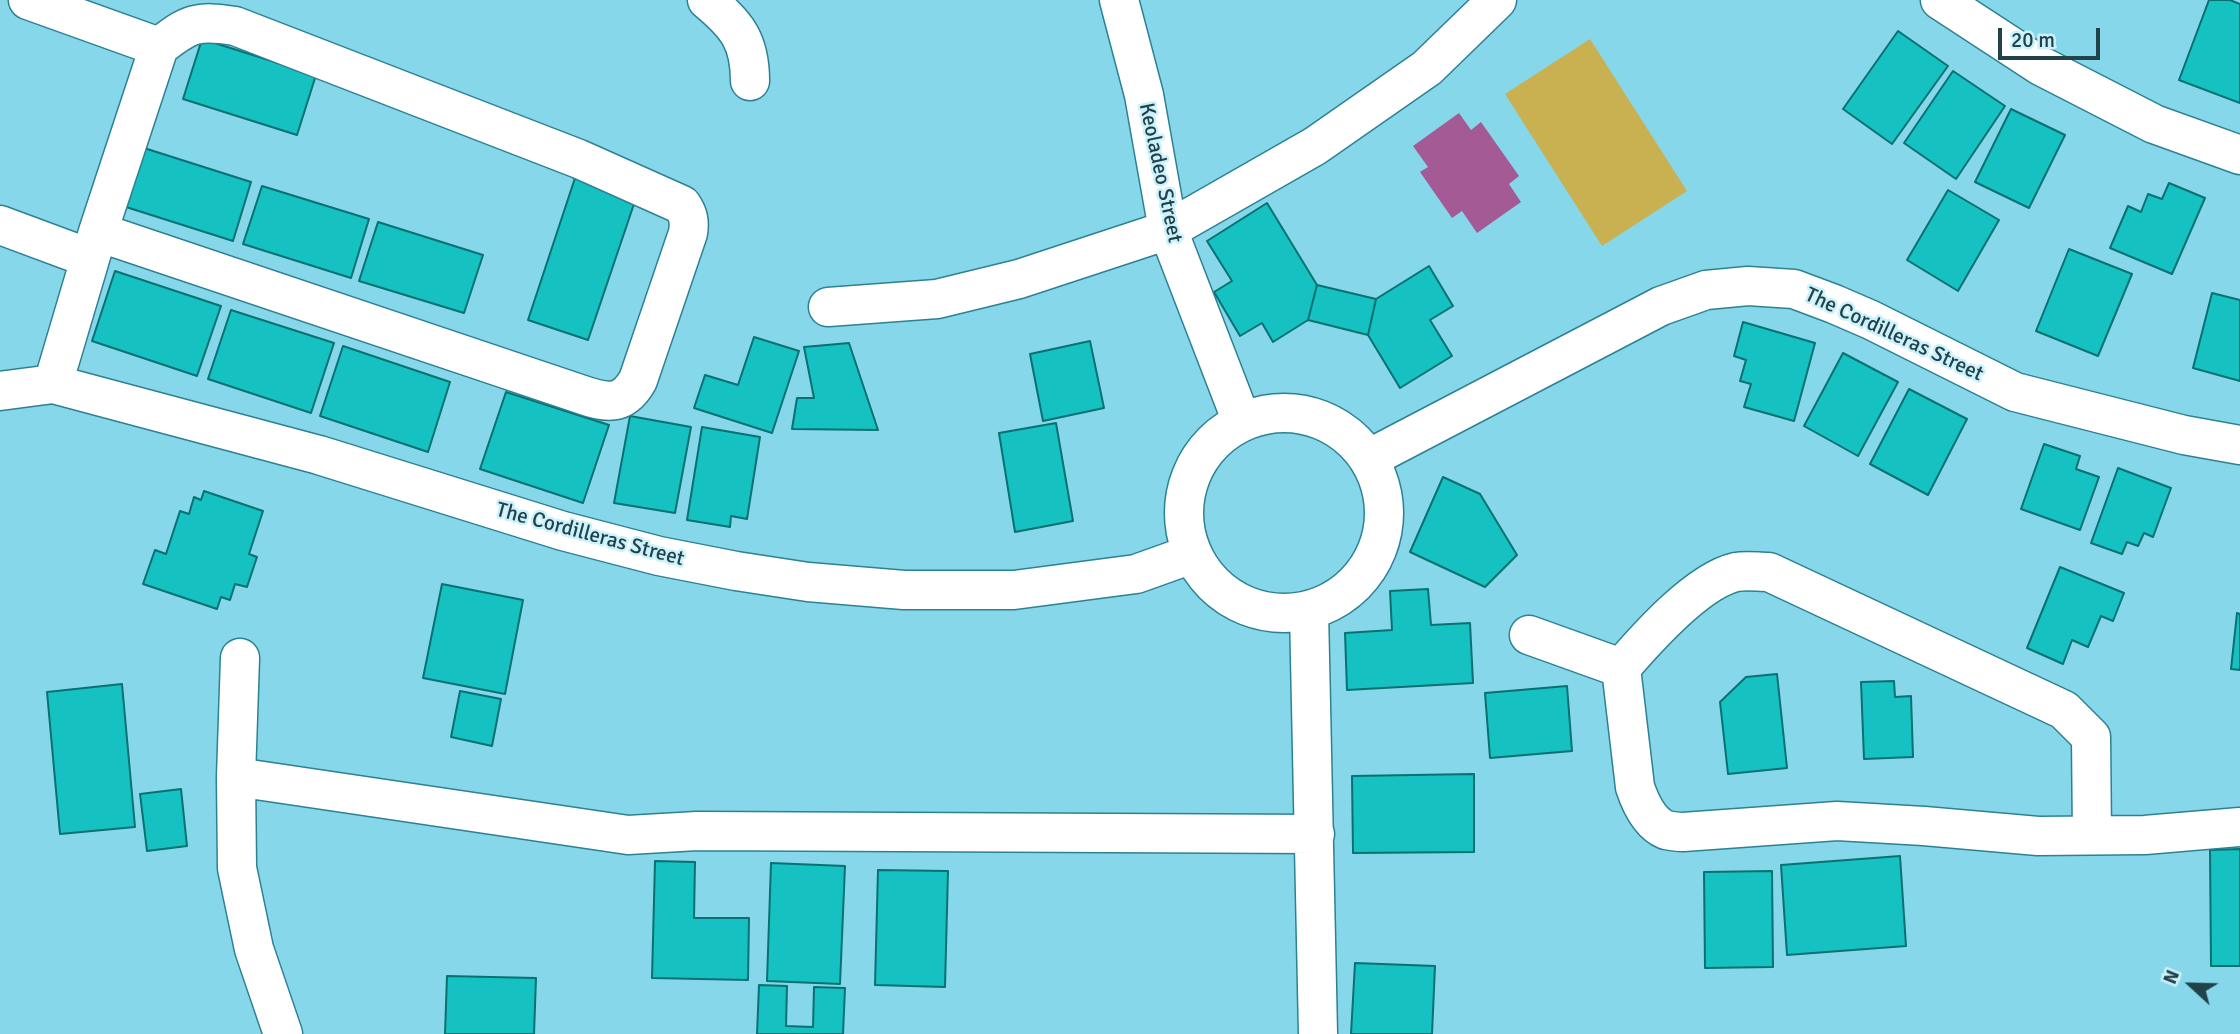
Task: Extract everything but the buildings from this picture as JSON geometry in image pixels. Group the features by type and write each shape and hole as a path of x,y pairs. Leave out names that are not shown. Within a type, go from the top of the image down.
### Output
{"street":[{"path":"28,0 159,47"},
{"path":"707,0 727,17 744,41 750,60 750,81"},
{"name":"Keoladeo Street","path":"1119,0 1144,95 1168,230 1242,422"},
{"path":"828,307 937,299 1020,279 1168,230 1315,146 1427,68 1497,0"},
{"path":"1940,0 2041,66 2154,124 2240,155"},
{"path":"0,225 94,245 580,394 611,401 622,399 632,391 638,380 690,223 682,205 579,159 235,26 210,22 191,24 159,47 94,245 53,384"},
{"name":"The Cordilleras Street","path":"1370,458 1661,306 1706,290 1748,286 1794,289 1834,304 2015,392 2184,435 2240,445"},
{"name":"The Cordilleras Street","path":"0,391 53,384 318,455 563,531 659,556 736,572 808,582 904,590 1014,590 1136,574 1192,554"},
{"path":"1289,412 1313,416 1335,425 1354,440 1370,458 1382,488 1385,519 1378,550 1362,578 1338,599 1309,611 1286,614 1262,612 1240,605 1221,592 1204,575 1192,554 1185,530 1184,503 1190,478 1203,455 1220,436 1242,422 1265,414 1289,412"},
{"path":"2092,835 2091,737 2064,710 1769,572 1735,572 1705,587 1656,627 1620,668 1635,787 1642,806 1657,824 1666,830 1683,832 1837,821 2038,836 2145,835 2240,827"},
{"path":"1309,611 1318,1034"},
{"path":"1529,635 1620,668"},
{"path":"240,658 236,777 237,869 254,949 283,1034"},
{"path":"236,777 628,835 696,831 1315,834"}],"shaded area":[{"path":"1590,39 1687,191 1602,246 1505,94"},
{"path":"1459,113 1471,130 1481,122 1519,176 1509,184 1521,202 1477,233 1462,211 1452,218 1420,172 1428,167 1413,146"}]}
